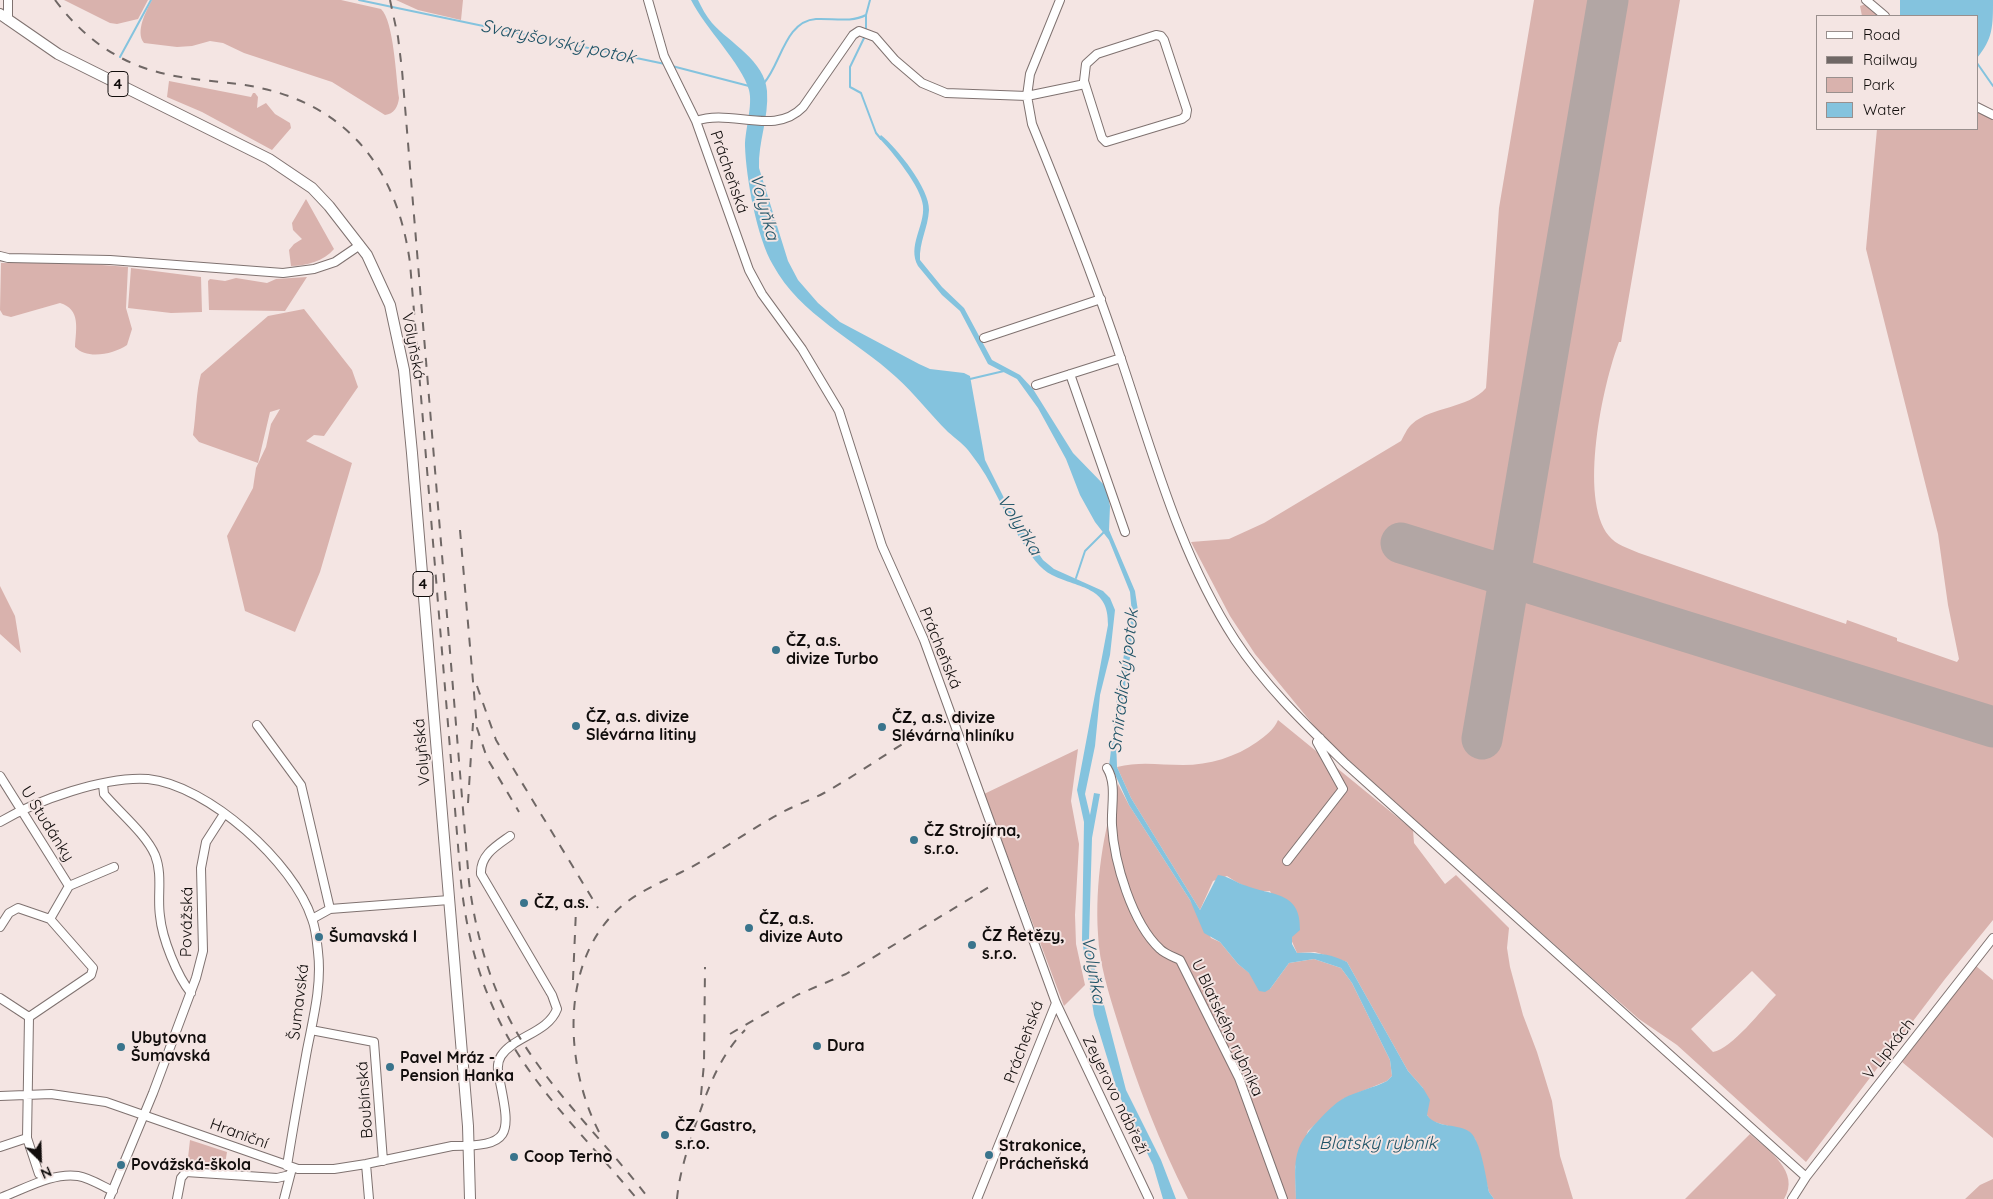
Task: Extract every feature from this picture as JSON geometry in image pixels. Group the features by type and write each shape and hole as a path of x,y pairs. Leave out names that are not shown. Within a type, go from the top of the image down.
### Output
{"main road":[{"name":"4","path":"4,17 65,58 270,158 312,188 360,245"},
{"name":"Volyňská","path":"360,245 373,267 390,305 402,354 406,384 470,1146 470,1199"}],"street":[{"path":"4,17 8,0"},
{"name":"Prácheňská","path":"648,0 666,60 696,120 743,255 756,284 807,357 839,411 882,546 924,640 1056,1003 977,1199"},
{"path":"1060,0 1030,74 1027,96 1032,124 1101,299 1170,504 1203,585 1235,640 1275,694 1346,764 1806,1177"},
{"path":"1866,0 1884,15"},
{"path":"696,120 714,116 771,122 786,119 800,110 853,35 859,31 875,37 911,75 922,83 946,93 1027,96 1085,84"},
{"path":"1158,35 1164,40 1187,114 1182,119 1106,142 1102,138 1085,84 1084,68 1094,56 1158,35"},
{"path":"1978,108 1993,115"},
{"path":"0,256 8,258 110,260 283,273 314,269 335,262 360,245"},
{"path":"984,338 1101,299"},
{"path":"1036,384 1121,358"},
{"path":"1070,374 1125,532"},
{"path":"258,724 301,785 330,909"},
{"path":"1287,862 1343,788 1317,742 1320,738"},
{"name":"U Blatského rybníka","path":"1107,768 1112,777 1112,826 1115,844 1133,907 1148,936 1162,951 1180,960 1234,1068 1283,1199"},
{"name":"U Studánky","path":"0,776 70,886"},
{"name":"Šumavská","path":"0,822 22,810 85,787 147,779 170,784 224,814 260,842 290,877 312,919 319,968 284,1199"},
{"path":"103,784 104,794 149,844 155,854 160,885 160,916 183,983 191,993"},
{"name":"Povážská","path":"108,1199 113,1191 191,993 203,951 201,868 206,842 224,814"},
{"name":"Hraniční","path":"0,1096 29,1094 66,1096 98,1101 144,1114 289,1169 334,1168 366,1164 452,1146 470,1146 494,1142 505,1130 507,1116 498,1071 502,1055 550,1021 557,1010 552,995 480,874 481,864 487,854 510,836"},
{"name":"U Studánky","path":"50,919 70,886 114,867"},
{"path":"312,919 330,909 449,900"},
{"path":"0,927 9,913 18,908 50,919 92,965 90,975 29,1016"},
{"name":"V Lipkách","path":"1792,1199 1806,1177 1993,938"},
{"path":"0,998 29,1016"},
{"name":"Zeyerovo nábřeží","path":"1056,1003 1149,1199"},
{"path":"29,1016 28,1138 39,1174"},
{"name":"Boubínská","path":"311,1030 374,1042 383,1160"},
{"path":"0,1148 28,1138"},
{"path":"366,1164 369,1199"},
{"name":"Hraniční","path":"178,1199 180,1178 184,1173 191,1171 277,1178 289,1169"},
{"path":"0,1198 42,1182 70,1176 90,1180 113,1191"}],"green space":[{"path":"64,0 148,0 138,19 117,24 110,23"},
{"path":"152,0 341,0 381,9 389,25 392,37 399,98 397,107 393,112 385,115 332,82 244,53 223,43 210,41 192,46 177,47 144,43 141,27"},
{"path":"396,0 463,0 461,20 418,10"},
{"path":"1534,0 1680,0 1621,342 1619,342 1606,385 1596,440 1595,496 1600,518 1609,536 1615,542 1639,553 1846,624 1847,620 1897,638 1897,641 1957,662 1959,659 1948,605 1938,534 1866,249 1877,130 1978,130 1978,112 1985,113 1993,120 1993,920 1945,979 1806,1162 1677,1045 1639,1019 1592,978 1324,738 1255,654 1230,616 1191,542 1229,539 1264,523 1401,441 1410,426 1420,418 1470,400 1486,388 1499,208","holes":["1752,971 1776,995 1729,1044 1713,1052 1691,1029"]},
{"path":"1866,4 1882,15 1862,15 1860,6"},
{"path":"169,81 251,97 255,93 258,97 257,108 266,103 275,114 290,123 291,128 272,150 202,112 167,97"},
{"path":"306,199 334,249 325,257 314,262 291,266 289,250 302,239 293,230 292,223"},
{"path":"1,263 76,263 128,267 126,308 132,329 127,345 115,351 101,354 80,351 75,347 76,320 74,315 67,306 60,303 11,317 3,315 0,310"},
{"path":"131,268 201,277 202,312 171,313 128,308"},
{"path":"307,277 285,311 209,310 208,281 210,279 225,281 236,278 267,283 276,279"},
{"path":"304,309 352,370 358,387 324,436 314,435 306,441 352,463 320,572 295,632 245,611 227,536 253,488 256,468 266,447 271,424 280,409 270,412 258,463 199,442 193,435 201,374 268,316"},
{"path":"0,586 15,616 21,653 0,634"},
{"path":"1278,720 1413,830 1414,843 1445,884 1456,875 1509,928 1507,948 1510,967 1523,1015 1552,1101 1560,1156 1573,1199 1494,1199 1489,1192 1475,1139 1469,1132 1431,1121 1427,1115 1423,1088 1408,1071 1347,962 1315,952 1297,953 1270,891 1253,889 1227,876 1213,881 1200,910 1131,798 1117,767 1142,764 1193,765 1212,762 1240,752 1257,742 1272,730"},
{"path":"1078,749 1071,801 1079,844 1075,915 1076,944 1085,985 1064,1006 984,794"},
{"path":"1118,784 1129,805 1190,900 1211,938 1220,942 1238,964 1270,989 1289,963 1314,959 1341,968 1352,983 1390,1060 1392,1076 1387,1081 1343,1099 1308,1131 1295,1167 1296,1199 1188,1199 1158,1134 1118,1023 1100,956 1097,915 1099,877 1104,839"},
{"path":"1976,966 1993,980 1993,1138 1902,1062"},
{"path":"1750,1134 1773,1154 1785,1171 1788,1189 1784,1199 1685,1199"},
{"path":"190,1140 227,1152 224,1170 187,1167"},
{"path":"1993,1179 1993,1199 1965,1199 1980,1185"}],"water":[{"name":"Volyňka","path":"691,0 698,0 712,23 746,53 765,80 767,101 759,168 788,261 798,280 818,303 840,322 930,369 964,373 970,376 985,460 1013,516 1043,560 1054,569 1103,591 1110,598 1115,610 1110,655 1100,695 1095,746 1085,794 1090,815 1094,793 1100,794 1092,838 1090,951 1126,1090 1161,1160 1176,1199 1163,1199 1153,1165 1118,1093 1094,1015 1082,940 1084,822 1077,790 1108,625 1104,603 1091,591 1052,575 1039,565 1010,521 986,475 966,448 948,432 896,377 813,313 784,283 773,265 762,240 750,191 745,146 750,103 749,90 739,69"},
{"path":"1900,0 1993,0 1991,32 1986,45 1978,57 1978,15 1900,15"},
{"name":"Blatský rybník","path":"881,135 895,149 911,170 928,201 929,210 920,260 942,287 964,308 992,360 1020,375 1033,389 1073,453 1106,487 1110,506 1109,530 1135,591 1138,611 1116,739 1117,767 1131,798 1200,910 1218,875 1243,885 1276,894 1291,902 1296,908 1300,930 1292,937 1292,944 1297,953 1323,954 1347,962 1408,1071 1423,1088 1430,1100 1427,1115 1436,1122 1465,1129 1474,1137 1482,1160 1489,1192 1494,1199 1296,1199 1296,1157 1309,1131 1340,1100 1387,1081 1392,1076 1390,1060 1352,983 1341,968 1314,959 1289,963 1270,989 1265,992 1259,991 1249,973 1238,964 1220,942 1204,933 1190,900 1129,805 1113,770 1109,767 1119,680 1132,614 1130,592 1109,540 1095,522 1080,495 1066,459 1038,408 1017,379 988,364 960,311 942,295 918,266 914,251 923,214 921,198 906,170 879,138"}],"waterway":[{"path":"120,57 151,0"},
{"name":"Svaryšovský potok","path":"359,0 665,64"},
{"name":"Smiradický potok","path":"866,32 866,15 870,0"},
{"path":"764,83 790,35 797,27 816,19 854,19 866,15"},
{"name":"Smiradický potok","path":"865,36 850,67 850,87 861,93 876,133 881,139"},
{"path":"1978,64 1993,86"},
{"name":"Svaryšovský potok","path":"672,66 749,86"},
{"path":"970,379 1004,371"},
{"path":"1076,578 1085,551 1104,532"}],"runway":[{"path":"1482,739 1608,0"},
{"path":"1401,543 1993,727"}],"railway":[{"path":"55,0 90,37 111,52 134,64 175,76 245,85 280,93 311,106 338,123 360,144 378,168 393,197 403,228 410,263 461,882 472,946 493,1007 502,1027 526,1067 556,1106 637,1199"},
{"path":"390,0 398,37 402,70 472,905 490,972 507,1015 518,1035 559,1092 649,1199"},
{"path":"460,530 477,728 487,758 519,812"},
{"path":"477,686 496,740 598,908"},
{"path":"468,803 473,723"},
{"path":"599,1132 587,1105 579,1075 574,1044 574,1013 578,982 587,953 602,927 623,905 641,892 692,867 790,808 824,793 904,743"},
{"path":"730,1034 797,995 846,974 989,887"},
{"path":"573,980 576,910"},
{"path":"701,1095 704,1064 705,967"},
{"path":"677,1199 685,1157 713,1078 727,1053 745,1030"}],"place":[{"name":"ČZ, a.s. divize Turbo","path":"776,650"},
{"name":"ČZ, a.s. divize Slévárna litiny","path":"576,726"},
{"name":"ČZ, a.s. divize Slévárna hliníku","path":"882,727"},
{"name":"ČZ Strojírna, s.r.o.","path":"914,840"},
{"name":"ČZ, a.s.","path":"524,903"},
{"name":"ČZ, a.s. divize Auto","path":"749,928"},
{"name":"Šumavská I","path":"319,937"},
{"name":"ČZ Řetězy, s.r.o.","path":"972,945"},
{"name":"Dura","path":"817,1046"},
{"name":"Ubytovna Šumavská","path":"121,1047"},
{"name":"Pavel Mráz - Pension Hanka","path":"390,1067"},
{"name":"ČZ Gastro, s.r.o.","path":"665,1135"},
{"name":"Strakonice, Prácheňská","path":"989,1155"},
{"name":"Coop Terno","path":"514,1157"},
{"name":"Povážská-škola","path":"121,1165"}]}
